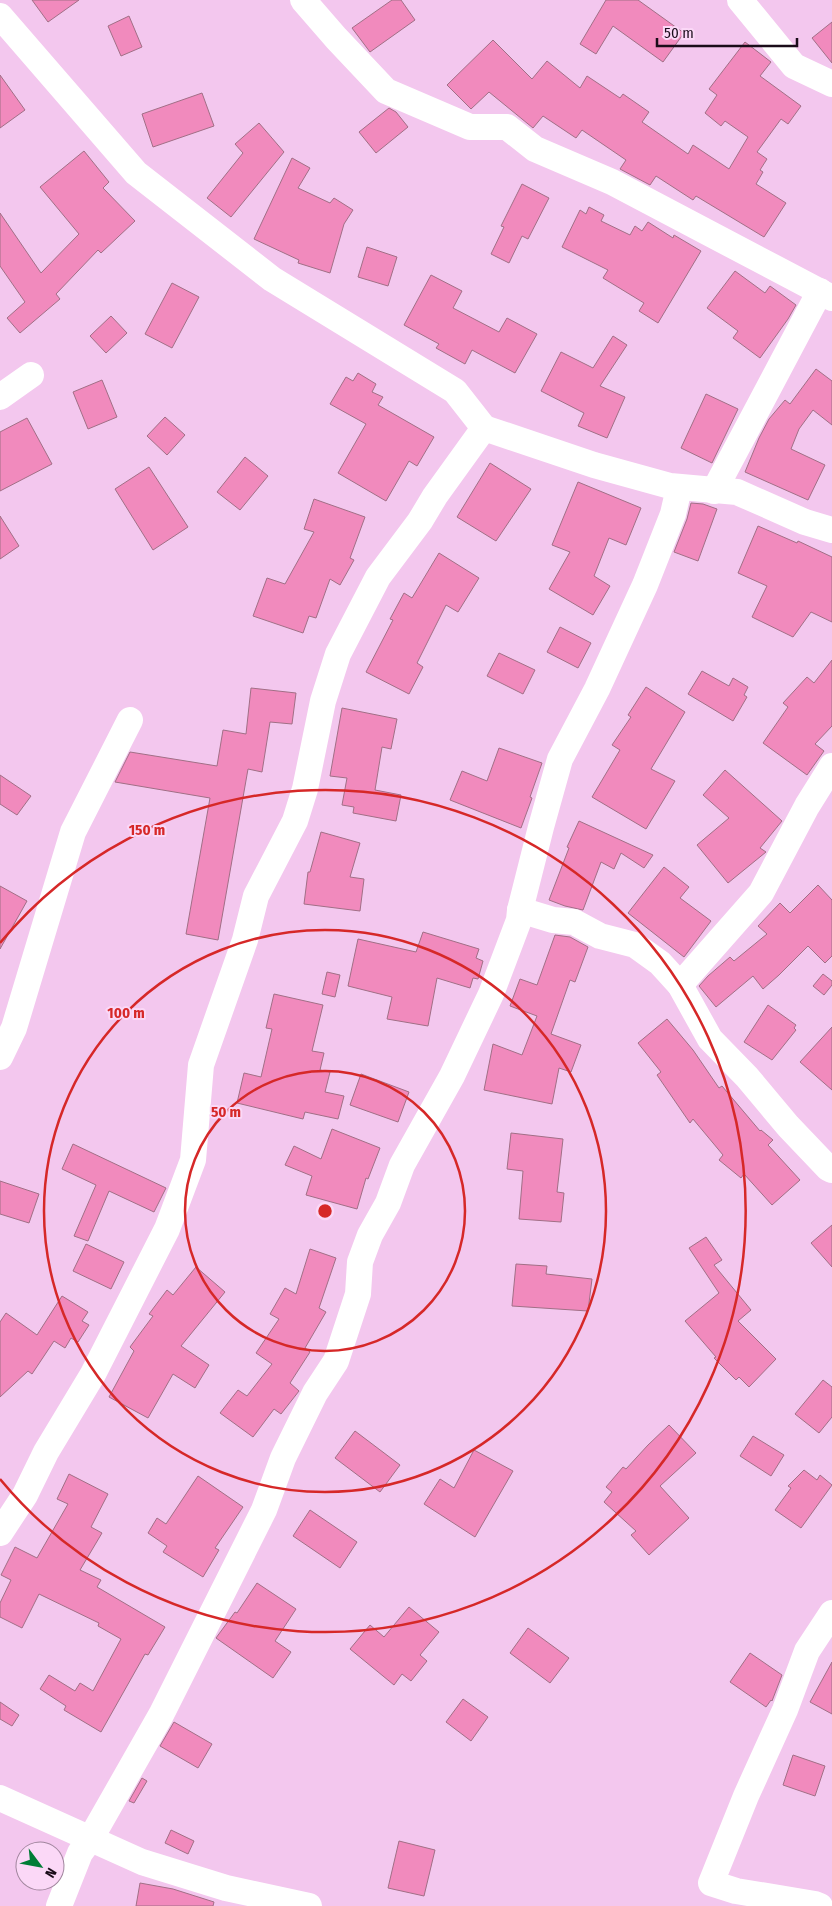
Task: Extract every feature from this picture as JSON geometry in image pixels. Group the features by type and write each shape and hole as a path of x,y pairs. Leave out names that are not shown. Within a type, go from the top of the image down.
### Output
{"street":[{"path":"303,0 386,91 470,127 507,127 535,149 612,182 826,295 714,491"},
{"path":"740,0 794,66 832,84"},
{"path":"0,16 136,173 272,279 455,391 484,428 594,465 679,488 736,492 805,522 832,530"},
{"path":"0,397 31,375"},
{"path":"0,1533 25,1495 46,1452 93,1374 167,1229 193,1160 202,1065 246,940 256,896 295,821 305,790 323,701 338,654 378,577 420,521 435,496 484,428"},
{"path":"59,1906 80,1852 91,1838 161,1715 264,1510 283,1458 307,1409 336,1361 358,1294 360,1262 370,1235 388,1203 402,1165 452,1076 491,994 519,920 540,827 560,759 597,688 645,585 673,514 679,488"},
{"path":"0,1057 14,1028 73,832 130,720"},
{"path":"680,985 762,893 824,794 832,766"},
{"path":"520,910 553,920 574,922 600,936 635,945 660,963 680,985 710,1039 747,1077 788,1126 832,1170"},
{"path":"820,1906 736,1891 711,1883 746,1796 786,1710 807,1651 832,1613"},
{"path":"0,1798 142,1862 226,1888 309,1906"}],"building":[{"path":"32,0 79,0 48,22"},
{"path":"392,0 401,0 415,20 370,52 352,28"},
{"path":"606,0 638,0 684,33 663,62 613,26 596,54 580,44"},
{"path":"129,16 142,47 121,56 108,26"},
{"path":"832,22 832,63 812,38"},
{"path":"493,40 532,79 547,61 580,88 587,76 620,98 623,94 649,112 642,122 688,154 693,145 729,169 748,137 725,121 721,126 705,113 717,95 709,89 745,42 771,62 760,76 801,106 788,124 781,119 757,152 767,159 760,170 763,172 756,184 786,203 764,237 696,196 693,200 656,176 650,185 620,169 626,160 582,130 576,138 543,116 533,128 489,92 471,109 447,85"},
{"path":"0,75 25,110 0,128"},
{"path":"202,93 214,126 153,147 142,114"},
{"path":"389,108 396,112 408,127 376,153 359,132"},
{"path":"259,123 284,152 231,217 207,198 243,153 235,144"},
{"path":"84,151 109,182 103,188 135,221 101,253 98,250 56,294 60,299 20,333 7,318 25,302 0,266 0,213 41,273 79,234 40,187"},
{"path":"292,158 310,168 298,188 330,203 334,198 353,210 344,224 330,273 298,263 299,260 254,239"},
{"path":"522,184 549,198 528,239 522,236 509,263 491,254 504,227 501,226"},
{"path":"589,207 604,215 601,221 630,235 635,226 642,231 648,222 673,238 674,235 701,251 658,323 639,311 644,303 603,278 608,270 562,247 580,210 586,214"},
{"path":"367,247 397,257 388,286 358,277"},
{"path":"735,271 765,293 770,286 796,305 760,358 733,338 738,331 707,308"},
{"path":"431,275 462,291 453,308 499,332 507,318 537,334 515,373 472,350 465,364 436,348 439,344 404,325"},
{"path":"172,283 199,297 172,348 145,334"},
{"path":"111,316 127,333 106,353 90,336"},
{"path":"613,336 627,345 600,386 625,397 607,438 578,426 584,413 541,391 561,352 593,368"},
{"path":"816,369 832,381 832,425 813,410 799,429 791,449 825,465 808,500 745,472 769,419 785,400 790,404"},
{"path":"358,373 376,384 372,392 383,397 378,405 434,437 417,466 409,461 386,501 338,473 366,424 330,404 346,377 353,381"},
{"path":"102,380 117,417 88,429 73,392"},
{"path":"706,394 738,409 712,463 681,448"},
{"path":"165,417 185,435 167,455 147,436"},
{"path":"27,418 52,464 0,491 0,432"},
{"path":"245,457 268,476 240,510 217,492"},
{"path":"490,463 531,489 496,541 457,517"},
{"path":"149,467 188,527 153,550 115,489"},
{"path":"578,482 641,508 626,545 609,538 594,576 610,586 593,615 549,589 570,552 552,545"},
{"path":"314,499 365,517 350,558 354,560 340,585 330,579 316,618 309,616 303,633 253,616 267,578 285,584 314,532 304,529"},
{"path":"691,503 703,504 717,509 698,561 674,552"},
{"path":"0,516 19,546 0,559"},
{"path":"758,526 797,543 798,541 832,557 832,622 811,612 793,637 752,617 767,586 738,573"},
{"path":"439,553 479,578 458,612 446,605 417,663 423,667 409,694 366,672 393,620 390,619 404,593 412,598"},
{"path":"560,627 591,643 578,668 547,652"},
{"path":"499,653 535,670 523,694 487,676"},
{"path":"832,660 832,726 815,744 824,751 807,775 763,743 788,707 783,703 807,677 814,683"},
{"path":"702,671 729,686 733,678 748,687 744,695 747,697 733,721 688,694"},
{"path":"646,687 685,712 651,769 675,781 646,829 592,797 620,750 612,745 631,717 628,715"},
{"path":"251,688 296,693 292,724 270,722 262,772 248,769 218,940 186,934 210,798 115,782 130,752 217,766 223,730 246,734"},
{"path":"342,708 397,719 391,749 382,747 375,790 401,795 396,821 353,813 354,807 342,805 347,778 330,776"},
{"path":"499,748 542,763 521,828 450,800 462,771 487,781"},
{"path":"725,770 782,821 760,848 766,852 728,883 697,845 729,818 703,795"},
{"path":"0,775 31,796 17,815 0,804"},
{"path":"579,821 653,855 644,868 621,853 614,869 601,862 583,910 549,900 569,848 567,847"},
{"path":"321,832 360,843 350,877 364,879 360,911 304,904 308,872 310,872"},
{"path":"664,867 689,887 680,898 711,921 684,957 628,913"},
{"path":"818,885 832,900 832,956 825,963 808,946 763,989 753,976 716,1007 699,986 730,957 734,961 767,934 758,926 780,903 790,913"},
{"path":"0,886 27,901 0,949"},
{"path":"423,932 479,949 476,958 483,961 478,979 473,978 470,988 437,978 428,1026 387,1019 392,997 348,986 358,939 416,952"},
{"path":"555,935 570,937 588,947 575,982 570,980 551,1034 581,1045 571,1072 559,1068 552,1104 484,1090 493,1044 522,1055 537,1016 510,1006 520,979 537,985"},
{"path":"327,972 340,975 335,997 322,994"},
{"path":"823,974 832,981 832,985 824,995 813,986"},
{"path":"274,994 323,1005 312,1051 324,1053 320,1070 330,1072 325,1092 344,1096 338,1119 305,1112 303,1119 237,1103 244,1073 261,1077 272,1029 266,1028"},
{"path":"768,1005 796,1025 794,1028 796,1030 772,1060 744,1042"},
{"path":"667,1019 693,1050 719,1088 722,1086 760,1131 773,1140 768,1145 800,1180 772,1205 744,1174 741,1178 719,1160 723,1155 693,1119 690,1123 657,1075 661,1072 638,1043"},
{"path":"832,1027 832,1090 800,1062"},
{"path":"361,1074 409,1092 398,1122 350,1105"},
{"path":"332,1129 380,1148 368,1179 366,1178 357,1209 306,1195 312,1176 285,1165 294,1146 321,1159"},
{"path":"511,1133 563,1139 557,1192 564,1193 561,1222 519,1219 523,1171 507,1169"},
{"path":"73,1144 166,1188 154,1212 109,1191 88,1241 74,1236 96,1185 62,1169"},
{"path":"0,1181 39,1194 29,1223 0,1214"},
{"path":"832,1225 832,1267 811,1243"},
{"path":"706,1237 722,1260 714,1265 751,1310 738,1321 776,1359 749,1387 739,1377 736,1380 714,1358 716,1357 685,1321 719,1293 689,1248"},
{"path":"86,1244 124,1262 111,1289 73,1271"},
{"path":"310,1249 336,1258 319,1308 326,1312 305,1348 310,1352 290,1383 299,1391 281,1414 274,1409 253,1437 220,1413 238,1390 247,1396 272,1364 256,1353 279,1319 270,1314 285,1288 296,1294"},
{"path":"516,1264 547,1266 546,1274 592,1279 588,1311 512,1306"},
{"path":"196,1267 225,1292 181,1346 209,1365 195,1388 173,1374 148,1418 109,1397 134,1351 130,1347 153,1316 149,1314 167,1290 173,1295"},
{"path":"62,1296 88,1312 82,1321 89,1325 78,1342 71,1338 65,1348 54,1341 32,1374 28,1371 0,1397 0,1322 6,1313 37,1335"},
{"path":"823,1380 832,1387 832,1417 819,1433 795,1414"},
{"path":"669,1425 696,1453 660,1486 689,1518 649,1555 631,1535 636,1531 604,1502 612,1492 606,1487 623,1467 626,1469"},
{"path":"355,1431 400,1465 380,1492 335,1458"},
{"path":"753,1436 784,1455 771,1476 740,1456"},
{"path":"474,1450 513,1471 475,1537 424,1504 440,1479 454,1488"},
{"path":"804,1470 817,1480 820,1475 832,1485 801,1528 775,1510 791,1488 788,1486"},
{"path":"69,1474 108,1494 91,1527 102,1533 80,1570 101,1580 97,1587 165,1627 148,1655 145,1654 101,1732 64,1710 66,1706 40,1689 49,1675 75,1691 80,1683 93,1691 121,1639 98,1626 99,1623 39,1594 22,1628 0,1617 0,1603 11,1580 1,1575 15,1547 37,1558 68,1504 57,1499"},
{"path":"198,1476 243,1507 215,1548 219,1550 203,1577 163,1552 167,1546 148,1533 157,1518 166,1524"},
{"path":"310,1510 357,1542 340,1568 293,1536"},
{"path":"257,1583 296,1609 275,1641 291,1652 273,1678 216,1638 235,1612 237,1613"},
{"path":"409,1607 439,1632 420,1655 427,1661 411,1681 402,1674 394,1685 350,1649 370,1625 384,1637"},
{"path":"528,1628 569,1658 550,1683 510,1653"},
{"path":"750,1653 782,1675 772,1701 766,1707 730,1682"},
{"path":"832,1662 832,1714 810,1702"},
{"path":"463,1699 488,1717 471,1741 446,1722"},
{"path":"0,1702 19,1715 12,1726 0,1719"},
{"path":"174,1722 212,1744 198,1768 160,1746"},
{"path":"793,1755 825,1766 815,1796 783,1785"},
{"path":"142,1778 147,1781 134,1803 129,1801"},
{"path":"171,1830 194,1841 188,1854 165,1843"},
{"path":"399,1841 435,1850 424,1896 388,1888"},
{"path":"140,1883 173,1889 214,1902 213,1906 136,1906"}]}
